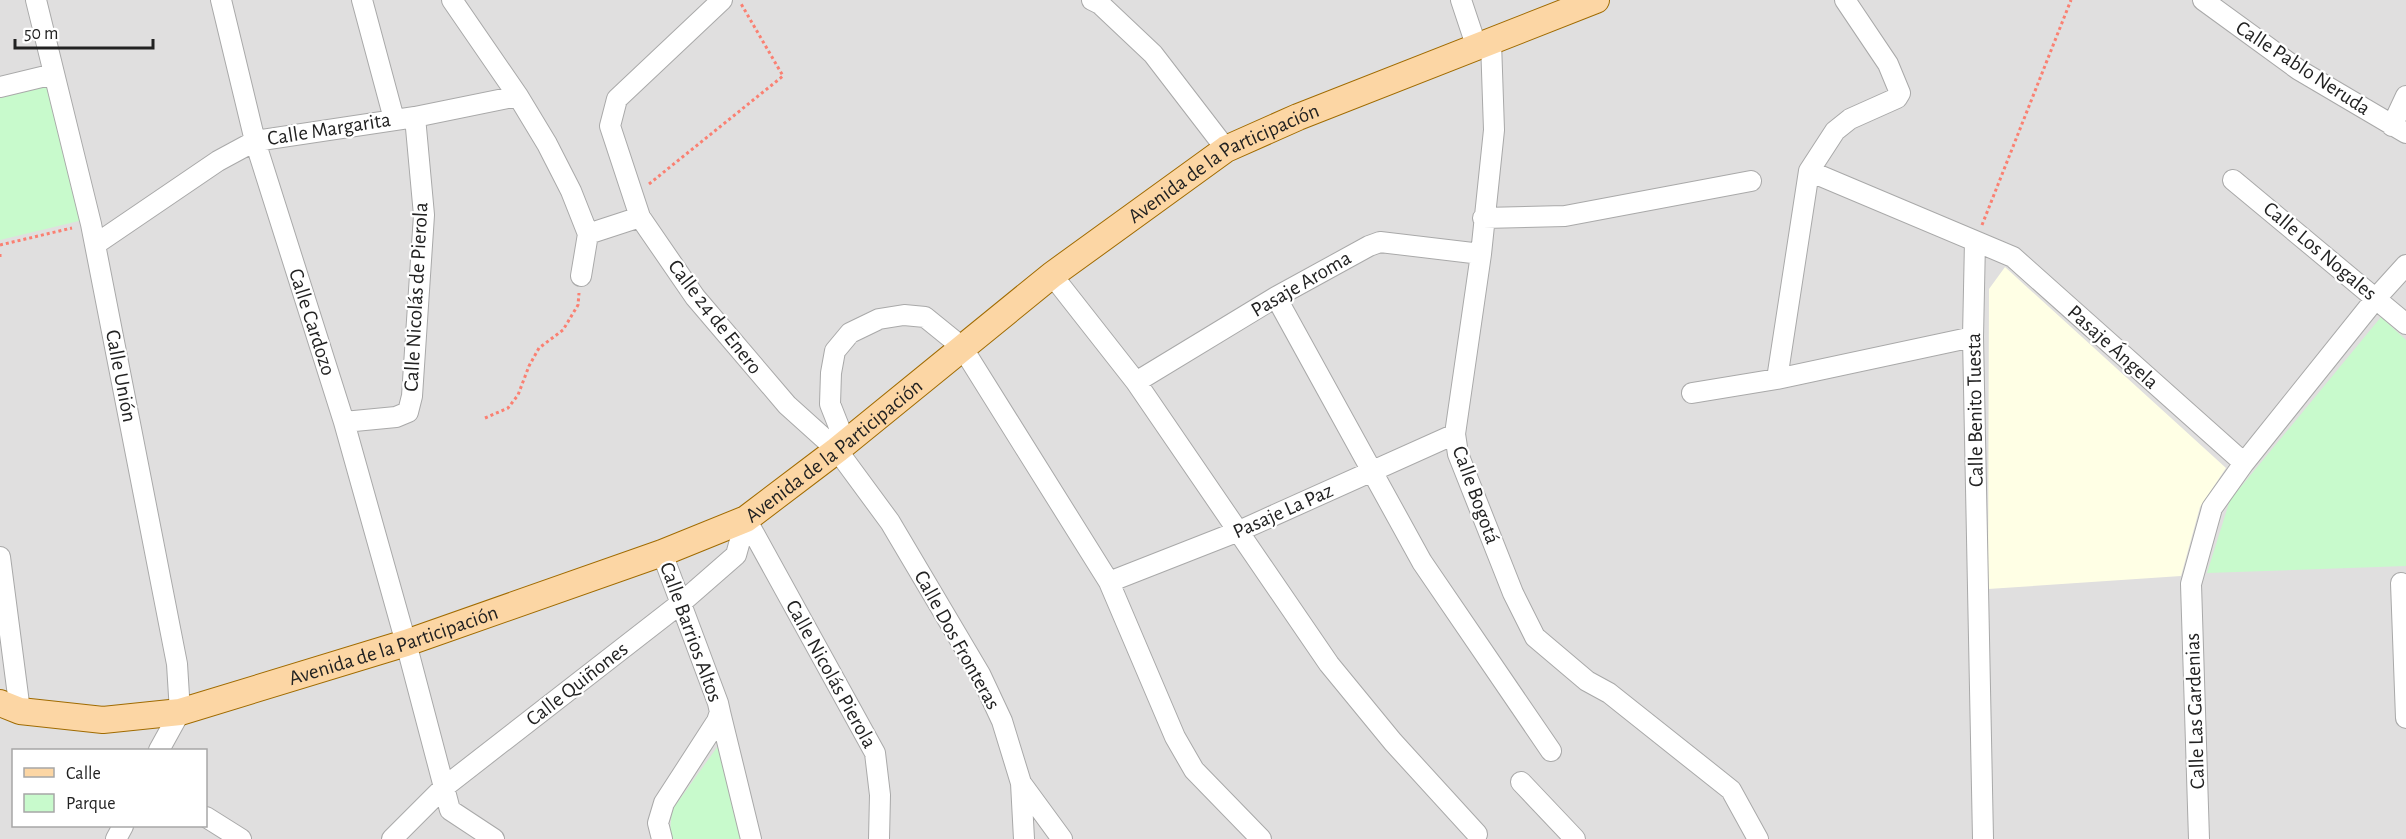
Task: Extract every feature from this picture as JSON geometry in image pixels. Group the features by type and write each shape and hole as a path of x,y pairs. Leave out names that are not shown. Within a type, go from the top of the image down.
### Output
{"main road":[{"name":"Avenida de la Participación","path":"10,707 103,720 180,712 406,643 662,553 746,519 841,446 1052,274 1227,149 1298,117 1596,0"}],"street":[{"name":"Calle Unión","path":"36,0 96,244 177,664 180,712"},
{"name":"Calle Cardozo","path":"221,0 255,141 344,422 450,810 494,839"},
{"path":"362,0 394,119"},
{"path":"452,0 518,96 547,144 571,191 588,234 581,276"},
{"name":"Calle 24 de Enero","path":"722,0 617,99 610,126 640,217 695,297 787,405 841,446"},
{"path":"1092,0 1100,4 1153,54 1227,149"},
{"name":"Calle Bogotá","path":"1461,0 1484,45 1494,130 1480,254 1455,434 1458,454 1513,593 1535,637 1587,681 1609,693 1731,790 1758,839"},
{"path":"1777,379 1809,171 1835,131 1850,119 1897,98 1900,93 1888,64 1845,0"},
{"name":"Calle Pablo Neruda","path":"2203,0 2299,70 2399,130"},
{"path":"0,87 54,74"},
{"name":"Calle Margarita","path":"96,244 218,161 255,141 415,117 518,96"},
{"path":"2399,130 2406,96"},
{"name":"Calle Nicolás de Pierola","path":"344,422 396,417 408,412 412,396 424,215 415,117"},
{"name":"Pasaje Ángela","path":"1809,171 2013,257 2244,463"},
{"name":"Calle Los Nogales","path":"2233,180 2377,297 2406,324"},
{"path":"1483,218 1565,216 1751,181"},
{"path":"588,234 640,217"},
{"name":"Calle Benito Tuesta","path":"1976,241 1973,337 1983,839"},
{"name":"Pasaje Aroma","path":"1136,382 1276,297 1380,242 1480,254"},
{"name":"Calle Las Gardenias","path":"2199,839 2191,584 2212,508 2244,463 2377,297 2406,265"},
{"path":"1052,274 1136,382 1329,664 1393,742 1477,834"},
{"path":"1276,297 1422,562 1551,751"},
{"path":"841,446 830,405 831,373 835,351 849,333 879,319 904,315 925,317 962,347 1109,582 1175,737 1194,770 1261,839"},
{"path":"1692,393 1777,379 1973,337"},
{"name":"Pasaje La Paz","path":"1109,582 1239,531 1455,434"},
{"name":"Calle Dos Fronteras","path":"841,446 890,522 980,674 1002,721 1021,783 1062,839"},
{"name":"Calle Quiñones","path":"392,839 443,788 681,603 736,555 746,519"},
{"name":"Calle Nicolás Pierola","path":"746,519 875,753 880,795 879,839"},
{"name":"Calle Barrios Altos","path":"658,838 658,823 664,803 717,721 720,712 662,553"},
{"path":"0,557 10,707"},
{"path":"2400,583 2406,718"},
{"path":"160,749 180,712"},
{"path":"720,712 751,839"},
{"path":"1521,782 1575,839"},
{"path":"1021,783 1024,839"},
{"path":"207,817 241,839"}],"path":[{"path":"634,197 783,75 739,0"},
{"path":"1976,241 2071,0"},
{"path":"0,245 91,224"},
{"path":"485,418 508,408 518,395 539,348 563,330 578,305 581,276"}],"shaded area":[{"path":"0,0 2406,0 2406,839 0,839"},
{"path":"2005,267 2226,468 2200,507 2181,576 1988,589 1989,289"}],"green space":[{"path":"50,85 83,220 0,240 0,98"},
{"path":"2381,317 2406,340 2406,566 2207,573 2230,500"},
{"path":"718,746 743,839 672,839 670,831 672,810"}]}
